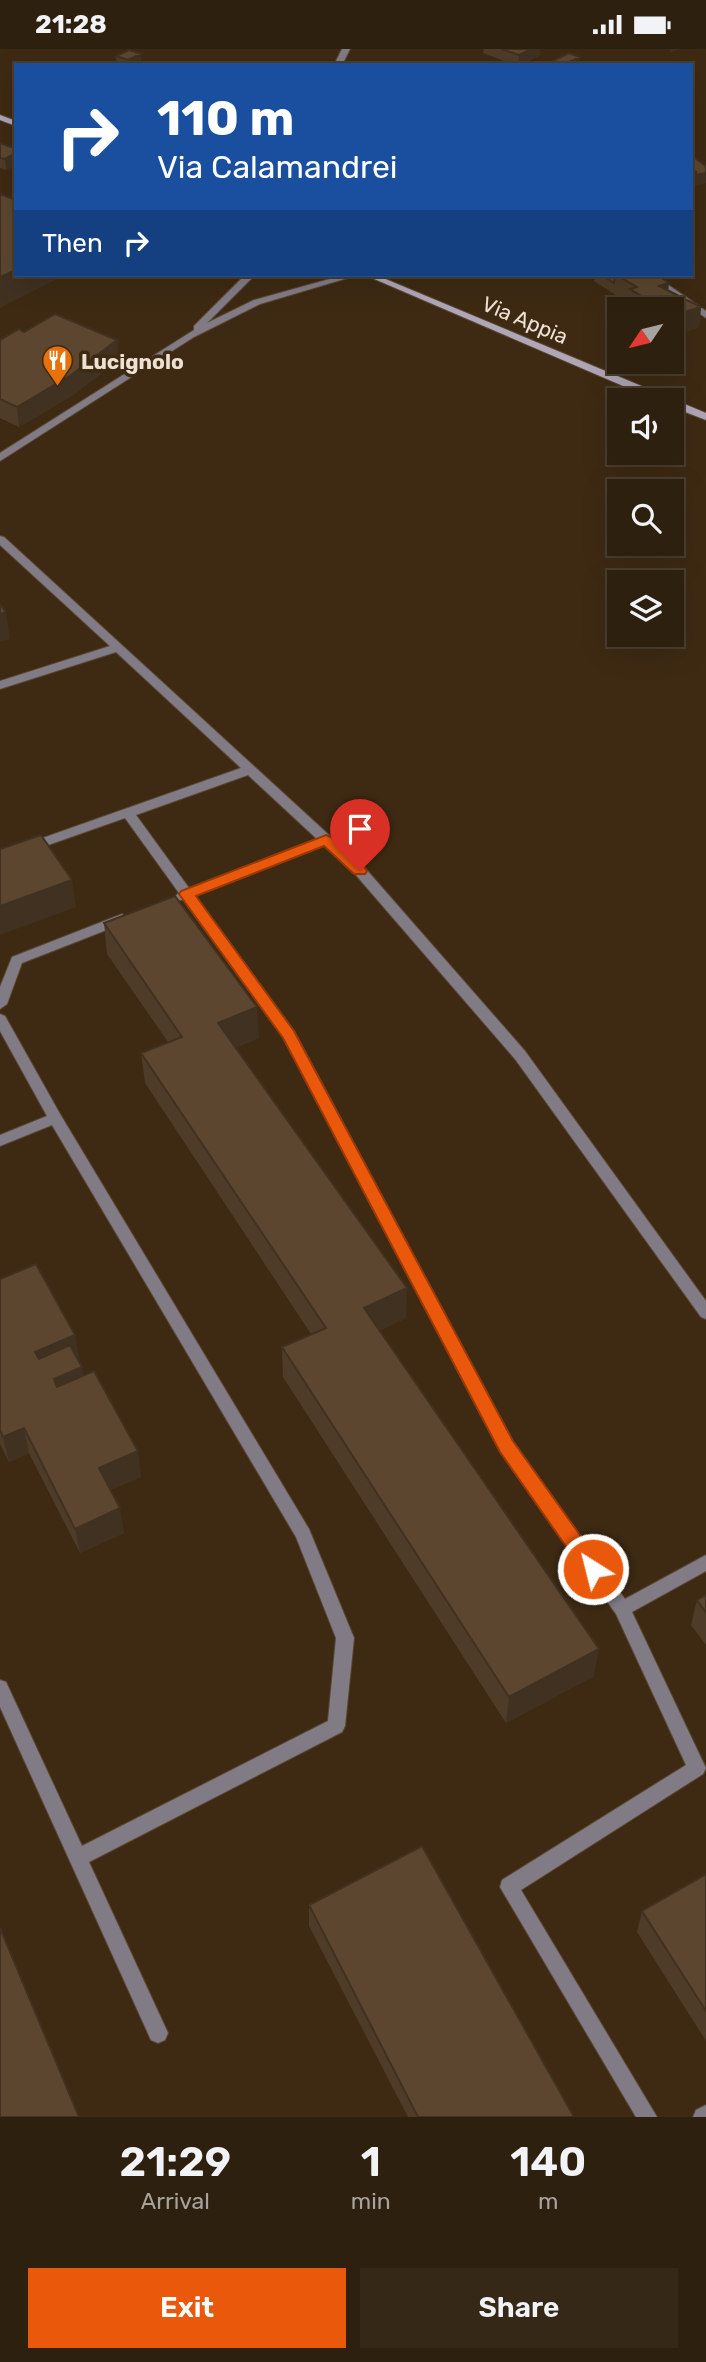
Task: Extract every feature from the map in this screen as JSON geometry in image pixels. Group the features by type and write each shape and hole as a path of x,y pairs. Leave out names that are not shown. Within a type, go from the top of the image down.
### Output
{"main road":[{"name":"Via Appia","path":"374,277 636,388"},
{"path":"684,408 706,417"}],"street":[{"path":"191,335 248,277"},
{"path":"0,458 191,335 257,302 346,277"},
{"path":"651,277 706,315"},
{"path":"0,539 360,871 520,1055 706,1313"},
{"path":"0,685 116,648"},
{"path":"0,858 249,770"},
{"path":"128,813 289,1035 506,1446 622,1609 697,1768 509,1887 647,2117"},
{"path":"162,904 326,840"},
{"path":"0,1004 17,960 138,913"},
{"path":"0,1019 55,1118 303,1534 345,1638 336,1725 78,1858"},
{"path":"0,1141 55,1118"},
{"path":"622,1609 706,1562"},
{"path":"0,1688 158,2033"}],"building":[{"path":"501,49 532,49 519,55"},
{"path":"129,50 141,54 128,60 116,56"},
{"path":"569,53 580,57 567,63 548,63"},
{"path":"0,143 14,148 14,154 5,159 0,158"},
{"path":"693,156 706,166 706,173 696,175 693,170"},
{"path":"0,194 14,199 14,271 0,277"},
{"path":"620,277 660,277 669,283 659,286 681,297 643,297 630,289 637,287"},
{"path":"684,298 701,307 684,312"},
{"path":"55,314 117,340 71,375 17,407 0,399 0,340 19,329 24,332"},
{"path":"41,835 72,880 0,906 0,849"},
{"path":"175,896 257,1007 218,1023 407,1288 364,1308 599,1649 509,1697 282,1347 326,1328 141,1053 182,1037 104,923"},
{"path":"36,1264 75,1335 35,1352 39,1359 70,1345 82,1367 54,1379 57,1387 94,1371 138,1451 99,1468 120,1508 75,1529 24,1428 3,1437 0,1430 0,1279"},
{"path":"706,1595 706,1613 697,1600"},
{"path":"422,1846 574,2117 418,2117 309,1905"},
{"path":"706,1874 706,2011 642,1911"},
{"path":"0,1928 79,2117 0,2117"}],"place":[{"name":"Lucignolo","path":"58,388"}],"route":[{"path":"360,871 326,840 186,894 289,1035 506,1446 593,1569"}]}
